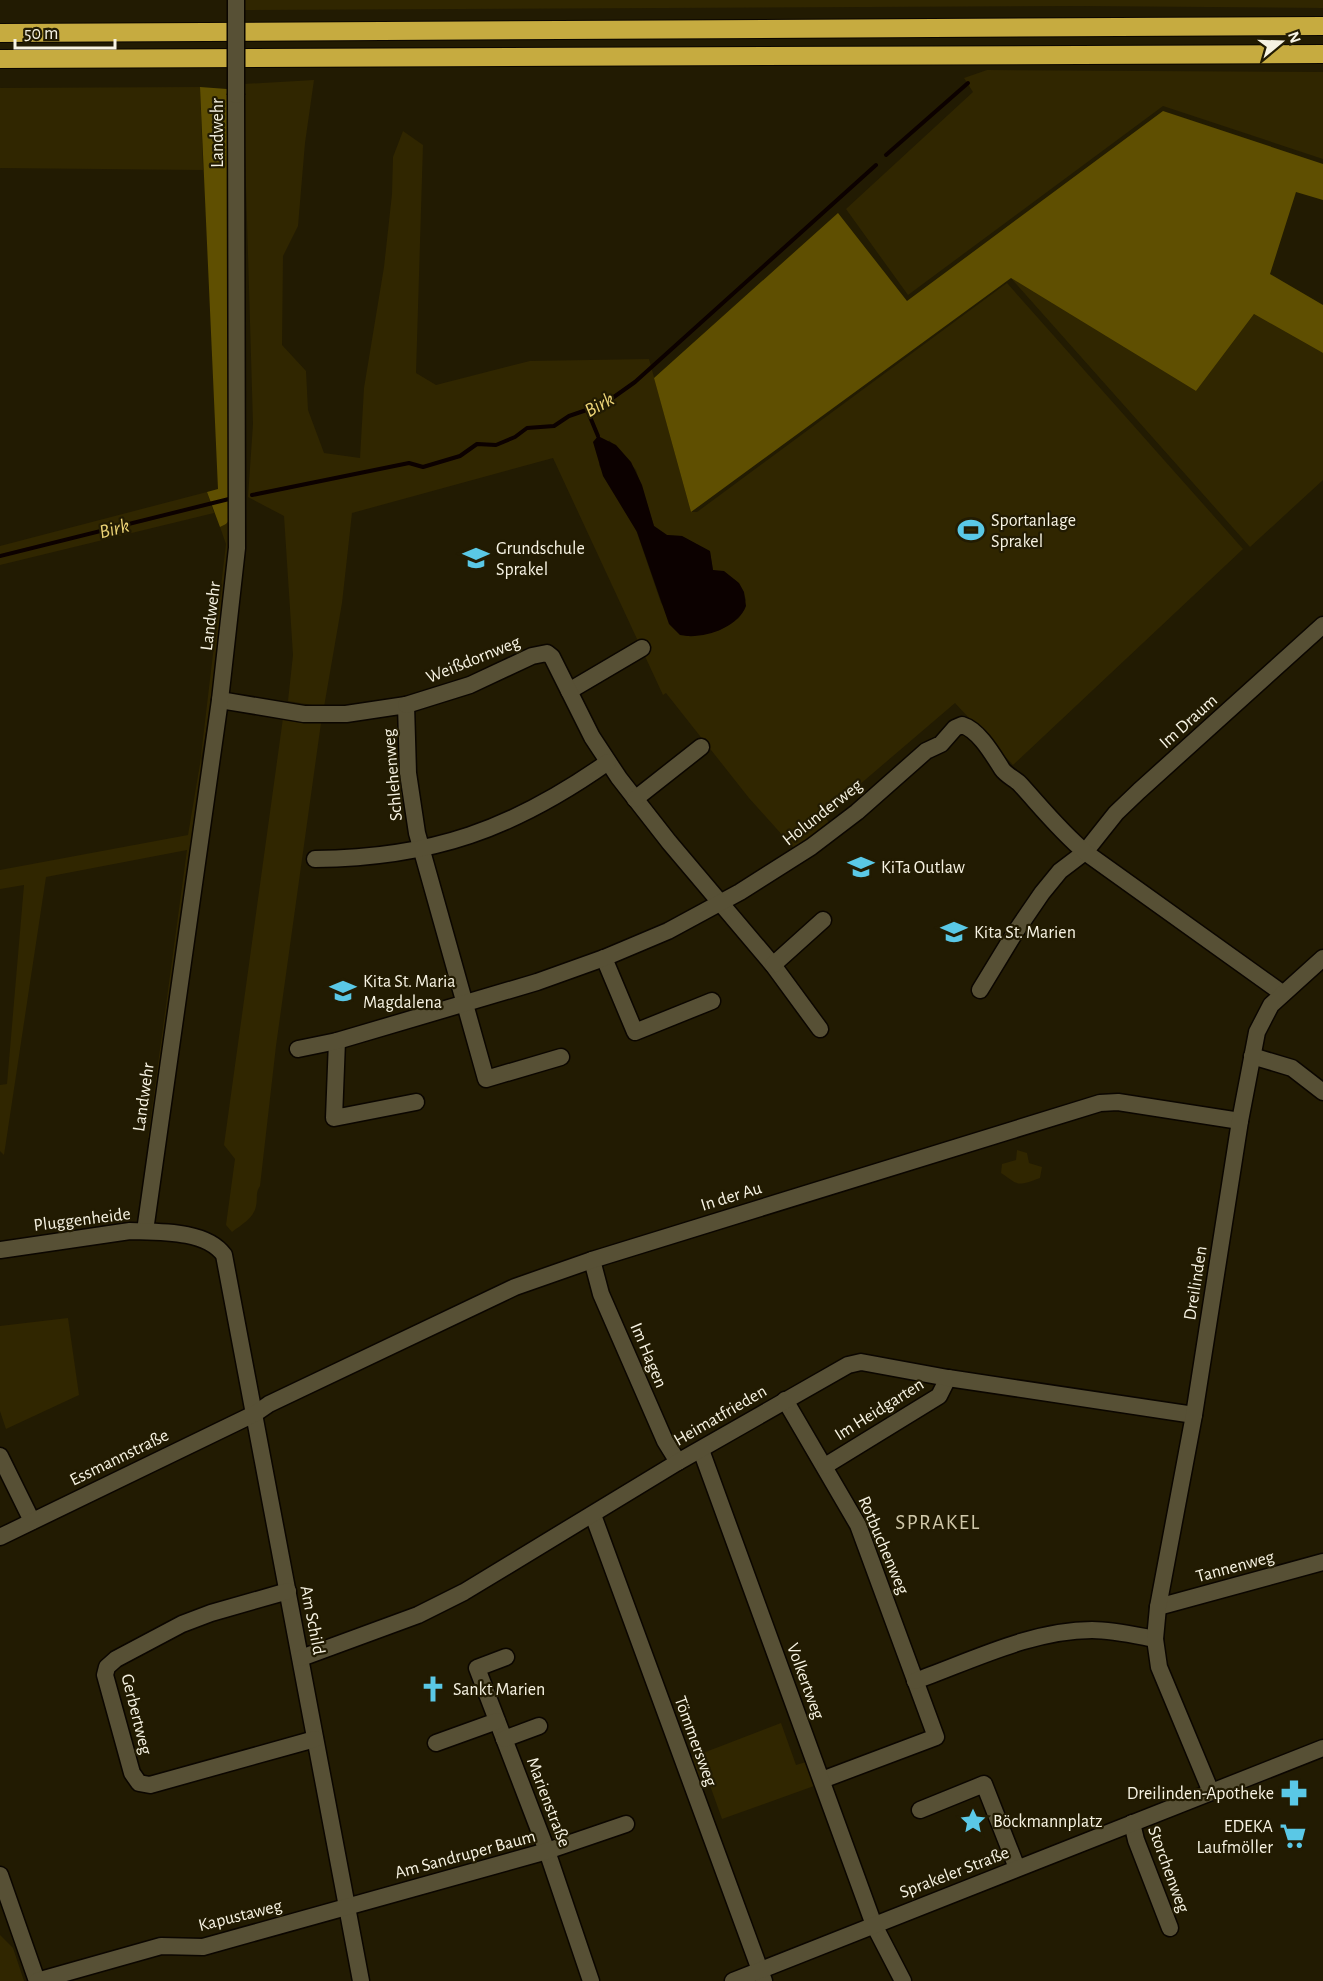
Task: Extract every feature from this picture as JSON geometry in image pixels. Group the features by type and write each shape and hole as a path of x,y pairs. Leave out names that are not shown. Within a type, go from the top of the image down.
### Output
{"highway":[{"path":"0,33 1323,26"},
{"path":"0,59 1323,54"}],"street":[{"name":"Landwehr","path":"145,1232 220,700 237,548 236,0"},
{"name":"Im Draum","path":"980,990 1016,931 1060,871 1085,852 1123,806 1323,625"},
{"path":"569,691 642,648"},
{"name":"Weißdornweg","path":"406,705 470,685 543,653 552,657 608,762 635,799 720,903"},
{"name":"Schlehenweg","path":"220,700 304,714 345,714 406,705 409,781 422,850 465,1003"},
{"name":"Holunderweg","path":"298,1049 337,1041 465,1003 604,958 668,931 720,903 811,847 857,812 926,751 941,744 958,726 970,728 997,760 1002,770 1018,782 1065,835 1085,852"},
{"path":"635,799 701,747"},
{"path":"315,859 369,858 422,850 481,832 525,814 574,786 608,762"},
{"path":"1085,852 1282,993"},
{"path":"720,903 773,965 820,1029"},
{"path":"773,965 823,920"},
{"path":"604,958 635,1032 712,1001"},
{"name":"Dreilinden","path":"1211,1792 1159,1667 1155,1639 1158,1608 1194,1415 1252,1056 1263,1016 1282,993 1323,958"},
{"path":"465,1003 486,1079 561,1057"},
{"path":"337,1041 334,1118 416,1102"},
{"path":"1252,1056 1292,1068 1323,1092"},
{"name":"In der Au","path":"256,1413 269,1404 515,1287 592,1260 1100,1103 1118,1102 1240,1121"},
{"name":"Pluggenheide","path":"0,1250 130,1231 212,1242 224,1255 228,1265"},
{"name":"Im Hagen","path":"592,1260 601,1294 665,1441 678,1462"},
{"name":"Am Schild","path":"228,1265 361,1981"},
{"name":"Heimatfrieden","path":"301,1658 418,1615 464,1592 678,1462 848,1365 861,1362 948,1378 1194,1415"},
{"name":"Im Heidgarten","path":"825,1466 939,1396 948,1378"},
{"name":"Rotbuchenweg","path":"785,1400 861,1532 936,1737 822,1780"},
{"name":"Essmannstraße","path":"0,1537 256,1413"},
{"name":"Volkertweg","path":"701,1450 874,1925"},
{"path":"0,1456 32,1521"},
{"name":"Tömmersweg","path":"593,1515 761,1976"},
{"name":"Tannenweg","path":"1158,1608 1323,1562"},
{"name":"Gerbertweg","path":"288,1592 211,1613 182,1624 116,1659 107,1667 105,1675 132,1773 139,1783 150,1785 315,1739"},
{"path":"915,1681 1013,1645 1089,1630 1155,1639"},
{"name":"Marienstraße","path":"506,1657 477,1668 547,1851 591,1981"},
{"path":"436,1743 497,1721"},
{"path":"504,1739 540,1726"},
{"name":"Sprakeler Straße","path":"733,1981 761,1976 874,1925 1323,1748"},
{"path":"920,1810 984,1784 1017,1868"},
{"name":"Storchenweg","path":"1132,1823 1136,1840 1170,1928"},
{"name":"Am Sandruper Baum","path":"347,1906 547,1851 626,1824"},
{"path":"0,1875 7,1922 37,1981"},
{"name":"Kapustaweg","path":"37,1981 161,1946 203,1947 347,1906"},
{"path":"874,1925 903,1981"}],"shaded area":[{"path":"243,0 1323,0 1323,8 1080,6 243,10"},
{"path":"987,70 1323,72 1323,159 1163,106 908,295 846,209 973,92 964,78"},
{"path":"314,80 305,143 298,226 283,256 282,345 306,371 308,410 324,453 360,458 364,388 384,267 392,194 393,157 403,131 423,145 416,373 436,385 530,361 649,359 691,512 697,512 1007,283 1243,549 1013,765 955,703 824,815 829,823 794,848 749,798 666,693 663,695 553,458 352,513 342,603 324,707 288,701 293,655 284,516 248,497 253,424 243,84","holes":["609,440 636,470 654,526 667,535 682,536 710,552 713,570 734,579 741,587 746,600 739,618 718,631 686,636 661,603 635,527 599,465"]},
{"path":"200,87 203,170 0,168 0,88"},
{"path":"200,87 227,89 231,109 231,518 220,527 207,492 218,489"},
{"path":"1163,111 1323,164 1323,200 1296,192 1270,274 1323,305 1323,353 1254,314 1196,391 1011,278 691,512 654,378 838,213 907,301"},
{"path":"1011,278 1196,391 1254,314 1323,353 1323,480 1250,547"},
{"path":"598,436 616,445 631,462 642,485 654,526 667,535 682,536 710,551 713,570 724,571 739,583 744,592 746,606 735,621 718,631 698,636 680,635 669,624 637,532 603,476 593,442"},
{"path":"207,492 214,513 0,565 0,546"},
{"path":"234,508 215,683 201,759 203,765 153,1137 148,1138 187,850 46,877 4,1155 0,1151 0,1085 7,1084 24,885 0,889 0,870 188,835 200,764 226,544 220,527 226,524"},
{"path":"283,718 321,723 276,1046 260,1186 253,1214 232,1232 226,1225 235,1159 224,1145"},
{"path":"1017,1150 1027,1153 1029,1163 1042,1167 1040,1178 1022,1184 1001,1173 1002,1164 1016,1160"},
{"path":"68,1318 79,1395 6,1429 0,1411 0,1326"},
{"path":"781,1723 796,1765 806,1762 814,1786 722,1819 707,1777 697,1780 690,1758"},
{"path":"0,1935 13,1948 24,1981 0,1981"}],"waterway":[{"name":"Birk","path":"886,155 968,83"},
{"name":"Birk","path":"252,495 409,463 423,467 460,456 477,444 496,445 515,437 527,428 554,426 569,416 604,404 635,382 876,165"},
{"path":"588,412 598,436"},
{"name":"Birk","path":"0,556 229,499"}],"place":[{"name":"Sportanlage Sprakel","path":"971,530"},
{"name":"Grundschule Sprakel","path":"476,558"},
{"name":"KiTa Outlaw","path":"861,867"},
{"name":"Kita St. Marien","path":"954,932"},
{"name":"Kita St. Maria Magdalena","path":"343,991"},
{"name":"Sankt Marien","path":"433,1689"},
{"name":"Dreilinden-Apotheke","path":"1294,1793"},
{"name":"Böckmannplatz","path":"973,1821"},
{"name":"EDEKA Laufmöller","path":"1293,1836"}],"district":[{"name":"SPRAKEL","path":"938,1522"}]}
